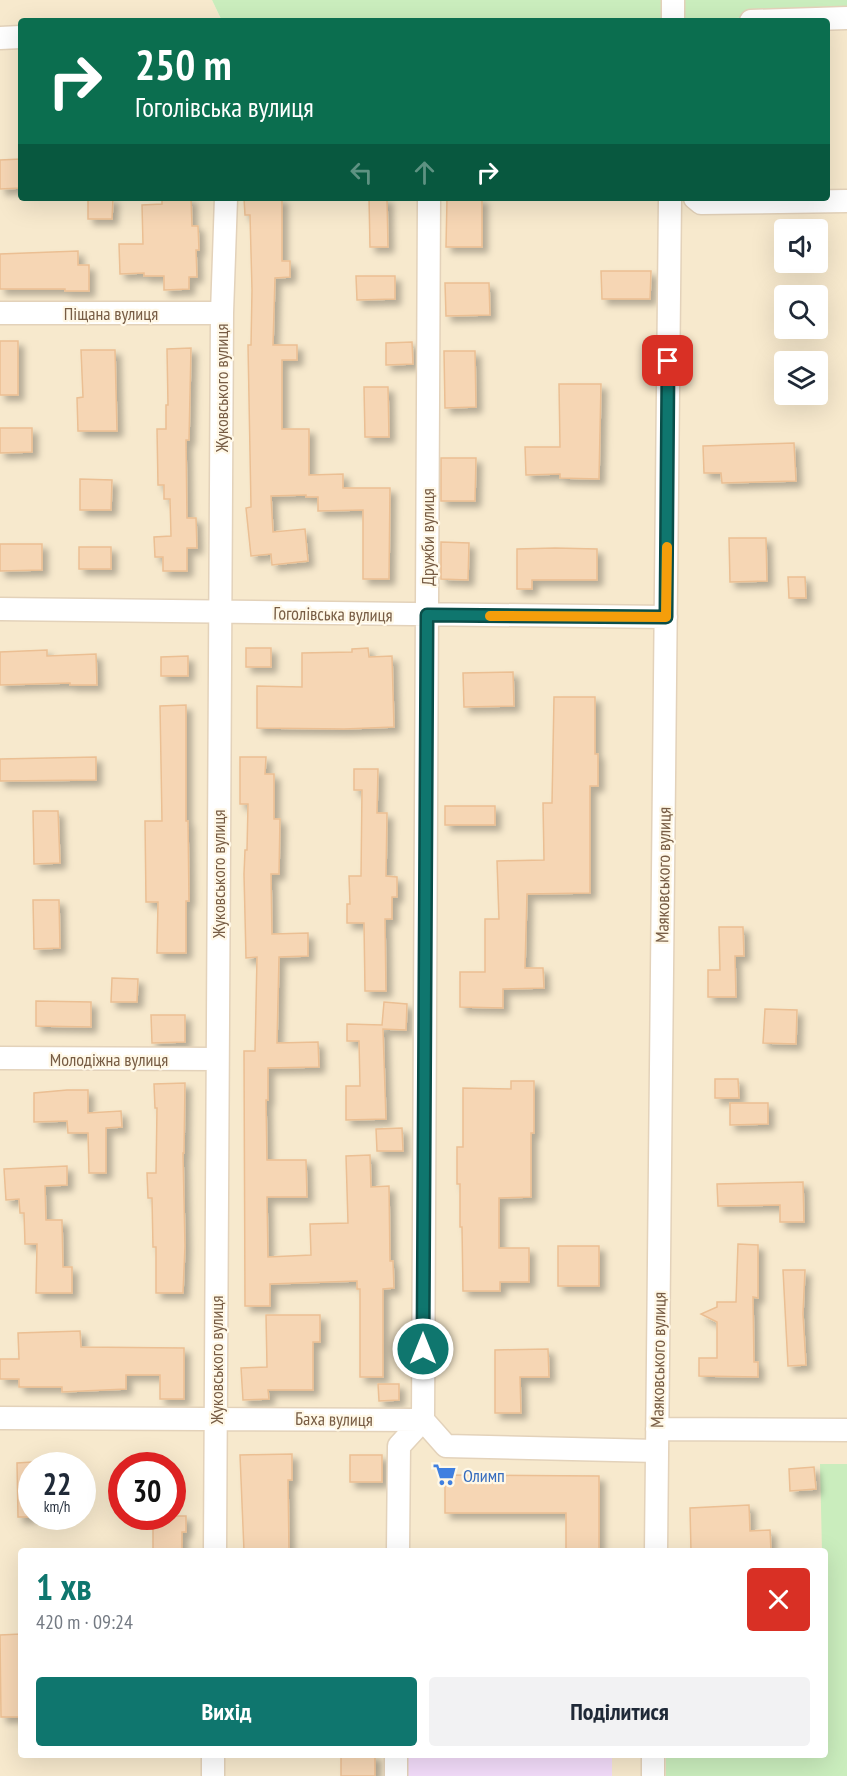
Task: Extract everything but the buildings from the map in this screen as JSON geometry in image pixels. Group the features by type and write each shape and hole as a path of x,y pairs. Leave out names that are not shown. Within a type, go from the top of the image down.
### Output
{"street":[{"path":"673,0 673,18"},
{"path":"830,19 847,18"},
{"path":"0,38 18,37"},
{"name":"Жуковського вулиця","path":"215,1548 222,313 226,201"},
{"name":"Дружби вулиця","path":"423,1420 429,201"},
{"name":"Маяковського вулиця","path":"656,1548 670,201"},
{"path":"698,201 701,203 847,201"},
{"name":"Піщана вулиця","path":"0,313 222,313"},
{"name":"Гоголівська вулиця","path":"0,609 666,617"},
{"name":"Молодіжна вулиця","path":"0,1059 217,1059"},
{"name":"Баха вулиця","path":"0,1418 423,1420"},
{"path":"398,1548 399,1446 423,1420 447,1446 657,1440 847,1430"},
{"path":"213,1758 213,1776"},
{"path":"396,1758 396,1776"},
{"path":"653,1776 654,1758"}],"shaded area":[{"path":"0,0 212,0 221,18 18,18 18,201 830,201 830,20 847,17 847,1776 0,1776"},
{"path":"400,1758 612,1758 612,1776 401,1776"}],"green space":[{"path":"212,0 669,0 669,18 221,18"},
{"path":"675,0 847,0 847,14 675,18"},
{"path":"820,1464 847,1464 847,1776 666,1776 666,1758 828,1758 828,1548 822,1548"}],"slow traffic":[{"path":"490,616 666,617 667,547"}],"place":[{"name":"Олимп","path":"445,1475"}],"route":[{"path":"423,1349 427,615 666,617 668,361"}]}
